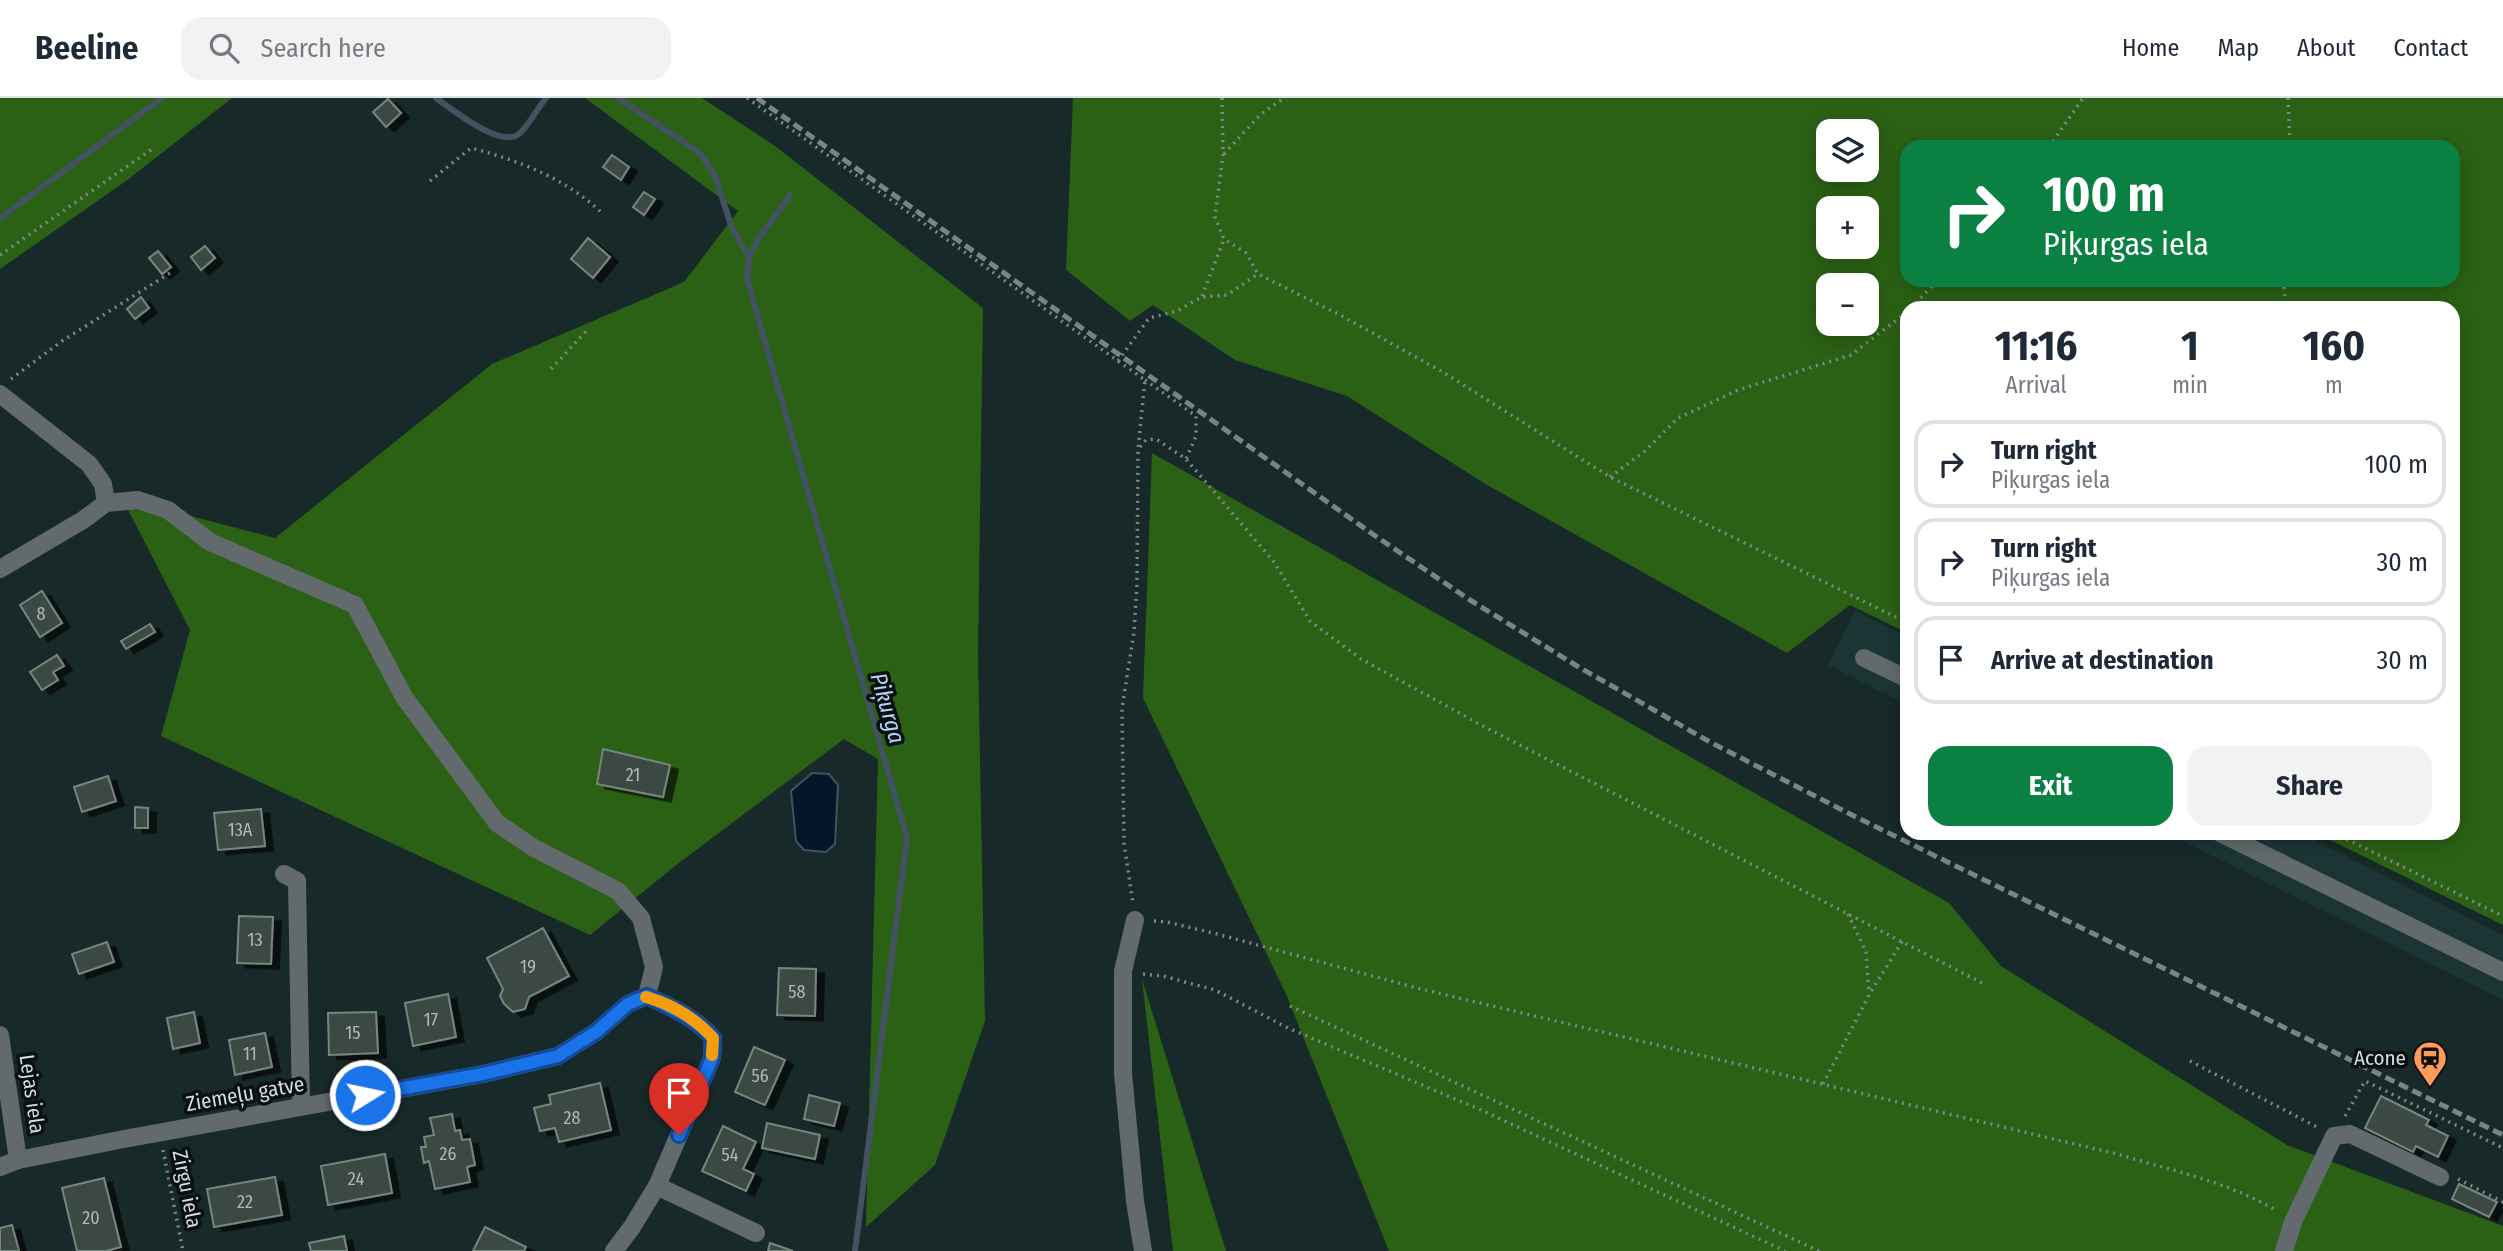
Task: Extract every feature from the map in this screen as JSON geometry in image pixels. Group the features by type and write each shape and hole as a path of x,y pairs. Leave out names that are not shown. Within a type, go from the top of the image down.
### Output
{"street":[{"path":"3,389 89,464 103,484 106,503"},
{"path":"0,569 83,520 106,503 138,500 168,510 210,542 355,605 404,697 498,823 534,848 618,891 641,918 654,967 647,996 685,1013 701,1024 713,1038 712,1058 657,1186 614,1251"},
{"path":"1864,658 1900,675"},
{"path":"2234,840 2503,972"},
{"path":"284,874 297,881 301,1106"},
{"path":"1135,920 1123,971 1123,1073 1135,1201 1143,1251"},
{"name":"Ziemeļu gatve","path":"0,1167 18,1160 483,1074 558,1056 596,1032 628,1004 647,996"},
{"name":"Lejas iela","path":"0,1035 18,1160"},
{"path":"2284,1251 2293,1222 2334,1136 2350,1134 2440,1177"},
{"path":"657,1186 757,1233"}],"path":[{"path":"747,98 1196,416 1196,436 1186,459"},
{"path":"1222,98 1223,155 1215,217 1224,239 1246,253 1258,274 1342,316 1441,371 1610,477 1900,619"},
{"path":"1223,155 1261,114 1284,98"},
{"path":"2054,140 2083,98"},
{"path":"2288,98 2290,140"},
{"path":"430,181 471,148 551,175 583,195 602,213"},
{"path":"0,255 152,149"},
{"path":"1202,297 1224,239"},
{"path":"3,389 62,341 170,273"},
{"path":"1118,361 1149,318 1177,311 1202,297 1227,295 1258,274"},
{"path":"1918,301 1931,287"},
{"path":"1610,477 1645,451 1678,418 1738,390 1851,355 1900,317"},
{"path":"551,369 589,328"},
{"path":"1145,380 1138,449 1135,620 1122,708 1124,843 1135,920 1167,922 1417,988 2116,1154 2220,1185 2259,1200 2293,1222"},
{"path":"1138,449 1146,440 1156,439 1186,459 1274,562 1310,621 1362,659 1483,726 1982,982"},
{"path":"2348,840 2503,916"},
{"path":"1846,912 1866,952 1869,995"},
{"path":"1823,1084 1869,995 1903,940"},
{"path":"1123,971 1163,976 1215,990 1288,1028 1481,1110 1785,1251"},
{"path":"1290,1006 1819,1251"},
{"path":"2190,1062 2334,1136"},
{"path":"2351,1105 2365,1081 2503,1147"},
{"name":"Zirgu iela","path":"160,1133 183,1251"},
{"path":"2440,1177 2453,1176 2503,1202"}],"shaded area":[{"path":"1855,611 1900,634 1900,701 1828,665"},
{"path":"812,773 829,774 838,785 835,844 826,852 804,850 796,841 791,791"},
{"path":"2181,840 2314,840 2503,935 2503,1000"}],"green space":[{"path":"0,98 232,98 126,181 0,269"},
{"path":"585,98 702,98 775,146 983,308 978,654 985,1021 935,1165 866,1227 878,759 844,739 675,866 590,935 161,736 190,630 122,498 275,538 492,364 684,282 738,211"},
{"path":"1073,98 2503,98 2503,925 2330,840 2460,840 2460,301 1900,301 1900,630 1850,605 1787,653 1487,485 1347,396 1235,360 1153,305 1130,321 1066,270"},
{"path":"1152,453 1949,903 2001,966 2287,1145 2503,1226 2503,1251 1389,1251 1286,994 1143,698"},
{"path":"1142,979 1226,1251 1173,1251"}],"building":[{"path":"388,99 401,113 386,127 373,112"},
{"path":"612,155 629,167 621,180 603,167"},
{"path":"644,192 655,199 644,215 633,207"},
{"path":"588,238 610,257 593,278 571,259"},
{"path":"205,246 215,258 201,270 191,257"},
{"path":"158,251 171,267 162,274 149,258"},
{"path":"141,297 149,308 135,319 127,309"},
{"path":"42,591 62,623 40,637 20,605"},
{"path":"150,624 155,632 126,649 121,641"},
{"path":"57,655 64,666 53,672 58,680 42,690 30,672"},
{"path":"603,749 670,765 663,797 597,784"},
{"path":"108,776 116,801 82,812 74,787"},
{"path":"135,807 148,808 148,828 135,828"},
{"path":"261,809 265,846 218,850 214,813"},
{"path":"239,916 273,917 271,964 237,963"},
{"path":"543,928 569,976 529,997 525,1009 513,1012 500,996 503,989 487,958"},
{"path":"107,942 114,962 79,974 72,954"},
{"path":"779,968 816,969 815,1016 777,1015"},
{"path":"448,994 456,1037 413,1046 405,1003"},
{"path":"194,1012 200,1043 173,1049 167,1018"},
{"path":"376,1012 378,1053 329,1055 328,1013"},
{"path":"265,1033 272,1067 235,1075 229,1040"},
{"path":"754,1047 785,1060 765,1105 735,1092"},
{"path":"600,1083 611,1130 559,1142 555,1128 540,1131 534,1108 551,1104 549,1095"},
{"path":"809,1095 840,1103 834,1126 804,1119"},
{"path":"2381,1096 2429,1120 2426,1125 2448,1136 2438,1157 2416,1146 2413,1152 2365,1128"},
{"path":"452,1114 455,1131 460,1130 462,1140 470,1139 475,1165 467,1167 470,1182 435,1189 429,1161 424,1163 421,1147 426,1147 424,1137 434,1135 430,1118"},
{"path":"767,1123 820,1135 815,1159 762,1148"},
{"path":"723,1126 756,1142 743,1169 754,1174 746,1191 702,1171"},
{"path":"385,1154 392,1193 328,1205 321,1166"},
{"path":"275,1177 282,1215 214,1227 207,1189"},
{"path":"104,1178 121,1247 106,1251 77,1251 62,1188"},
{"path":"2459,1184 2497,1202 2489,1217 2452,1199"},
{"path":"12,1225 19,1251 0,1251 0,1228"},
{"path":"485,1227 526,1247 524,1251 473,1251"},
{"path":"344,1236 347,1251 311,1251 309,1243"},
{"path":"770,1243 793,1251 768,1251"}],"waterway":[{"path":"0,218 162,98"},
{"path":"436,98 477,126 501,136 511,137 523,130 546,98"},
{"path":"618,98 700,153 715,176 732,228 749,257"},
{"name":"Piķurga","path":"790,195 759,238 749,257 747,279 907,838 855,1251"}],"railway":[{"path":"757,98 1374,535 1470,600 1577,666 1710,742 1900,839"},
{"path":"1903,840 2503,1135"}],"slow traffic":[{"path":"646,997 685,1013 701,1024 713,1038 712,1055"}],"place":[{"name":"Acone","path":"2430,1088"}],"route":[{"path":"365,1095 483,1074 558,1056 596,1032 628,1004 647,996 685,1013 701,1024 713,1038 712,1058 679,1135"}]}
